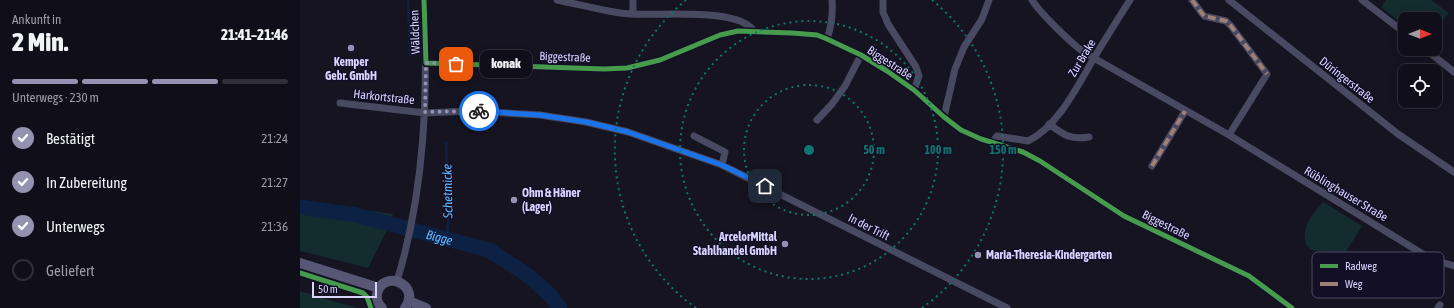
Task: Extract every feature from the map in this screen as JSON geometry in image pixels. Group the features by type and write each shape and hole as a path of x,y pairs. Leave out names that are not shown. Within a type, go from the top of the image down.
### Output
{"main road":[{"path":"300,263 379,288"},
{"path":"382,308 377,296 379,288 388,282 397,281 407,288 409,293 407,304 426,308"}],"street":[{"name":"Wäldchen","path":"424,0 426,63"},
{"path":"557,0 621,14 707,15 731,18 746,22 754,30"},
{"path":"633,0 633,14"},
{"path":"826,39 830,30 833,16 832,0"},
{"path":"883,0 883,12 888,24 916,67 919,76 914,90"},
{"path":"944,117 955,69 964,47 982,19 989,0"},
{"name":"Rüblinghauser Straße","path":"1032,0 1079,49 1094,59 1229,135 1419,252"},
{"name":"Zur Brake","path":"992,143 997,136 1028,141 1049,124 1068,103 1130,0"},
{"path":"1192,0 1204,16 1226,21 1267,74 1229,135"},
{"name":"Düringerstraße","path":"1229,0 1398,134 1454,172"},
{"path":"1362,0 1398,28"},
{"name":"Biggestraße","path":"426,63 604,69 627,68 660,60 720,35 738,31 754,30 817,35 861,55 887,71 914,90 961,130 992,143 1023,152 1040,161 1124,216 1249,276 1292,308"},
{"name":"Biggestraße","path":"817,120 846,86 861,55"},
{"path":"1434,56 1454,72"},
{"path":"397,281 407,248 415,208 425,112 426,63"},
{"name":"Harkortstraße","path":"340,104 425,112"},
{"name":"In der Trift","path":"425,112 471,111 540,115 586,122 628,132 722,165 1007,308"},
{"path":"1152,166 1185,111"},
{"path":"1049,124 1074,139 1089,137"},
{"path":"694,136 725,152 722,165"},
{"name":"Rüblinghauser Straße","path":"1444,263 1454,266"}],"green space":[{"path":"1386,0 1431,0 1449,13 1442,22 1442,12 1398,12 1398,20 1381,7"},
{"path":"300,200 393,214 388,228 368,268 300,251"},
{"path":"1323,202 1362,226 1346,252 1316,251 1308,247 1305,238 1306,227 1314,212"},
{"path":"300,291 357,308 300,308"}],"waterway":[{"name":"Schetmicke","path":"408,0 410,55"},
{"name":"Schetmicke","path":"446,143 449,210 447,239"},
{"name":"Bigge","path":"300,207 356,215 489,250 526,274 549,294 560,308"}],"marked path":[{"path":"1192,0 1204,16 1226,21 1267,74"},
{"path":"1152,166 1185,111"}],"cycle path":[{"path":"424,0 426,63 604,69 627,68 660,60 720,35 738,31 817,35 861,55 887,71 914,90 961,130 981,139 1023,152 1040,161 1124,216 1249,276 1292,308"},
{"path":"300,273 363,293 367,297 371,308"}],"way so far":[{"path":"456,64 426,63 425,112 479,111"}],"place":[{"name":"Kemper Gebr. GmbH","path":"351,48"},
{"name":"konak","path":"456,64"},
{"name":"Ohm & Häner (Lager)","path":"514,200"},
{"name":"ArcelorMittal Stahlhandel GmbH","path":"785,244"},
{"name":"Maria-Theresia-Kindergarten","path":"978,255"}],"route":[{"path":"479,111 540,115 586,122 628,132 666,144 722,165 765,186"}]}
